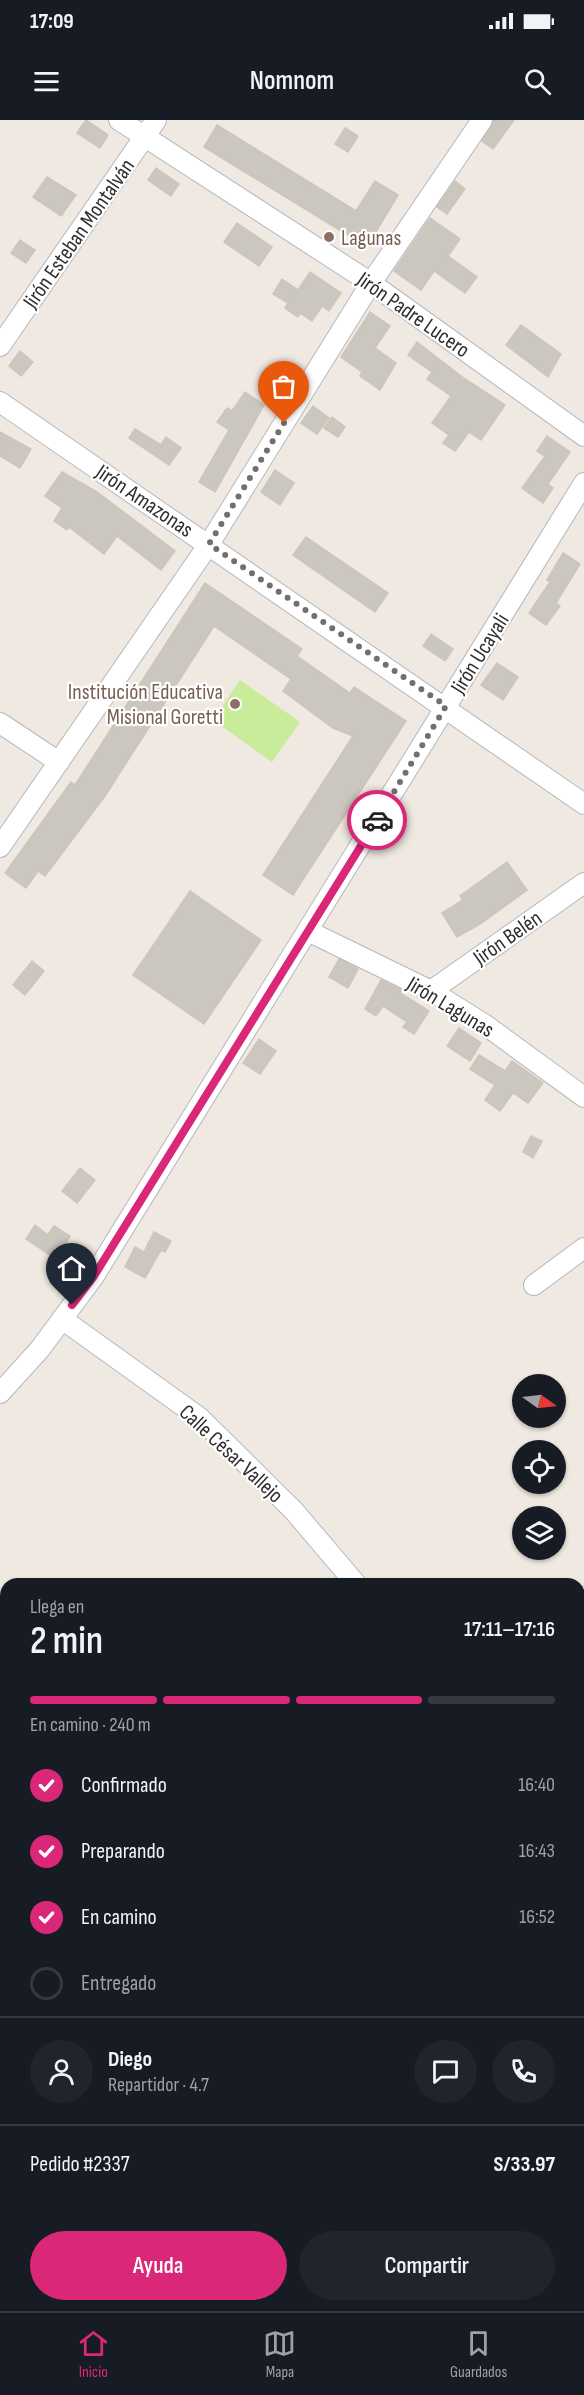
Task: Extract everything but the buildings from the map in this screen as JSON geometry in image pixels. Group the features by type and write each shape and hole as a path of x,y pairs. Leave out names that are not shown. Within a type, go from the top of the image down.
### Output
{"street":[{"name":"Jirón Padre Lucero","path":"118,120 371,283 584,436"},
{"name":"Jirón Esteban Montalván","path":"0,346 156,120"},
{"path":"0,847 209,544 371,283 482,120"},
{"name":"Jirón Amazonas","path":"0,402 446,706 584,804"},
{"name":"Jirón Ucayali","path":"0,1393 62,1319 94,1276 584,483"},
{"path":"0,723 59,762"},
{"name":"Jirón Belén","path":"431,991 584,883"},
{"name":"Jirón Lagunas","path":"308,931 431,991 494,1030 584,1097"},
{"path":"534,1285 584,1248"},
{"name":"Calle César Vallejo","path":"62,1319 200,1418 294,1511 351,1578"}],"green space":[{"path":"240,680 300,722 272,762 213,720"}],"way so far":[{"path":"284,423 209,544 446,706 377,820"}],"place":[{"name":"Lagunas","path":"329,237"},
{"name":"Institución Educativa Misional Goretti","path":"235,704"}],"route":[{"path":"72,1305 94,1276 377,820"}]}
